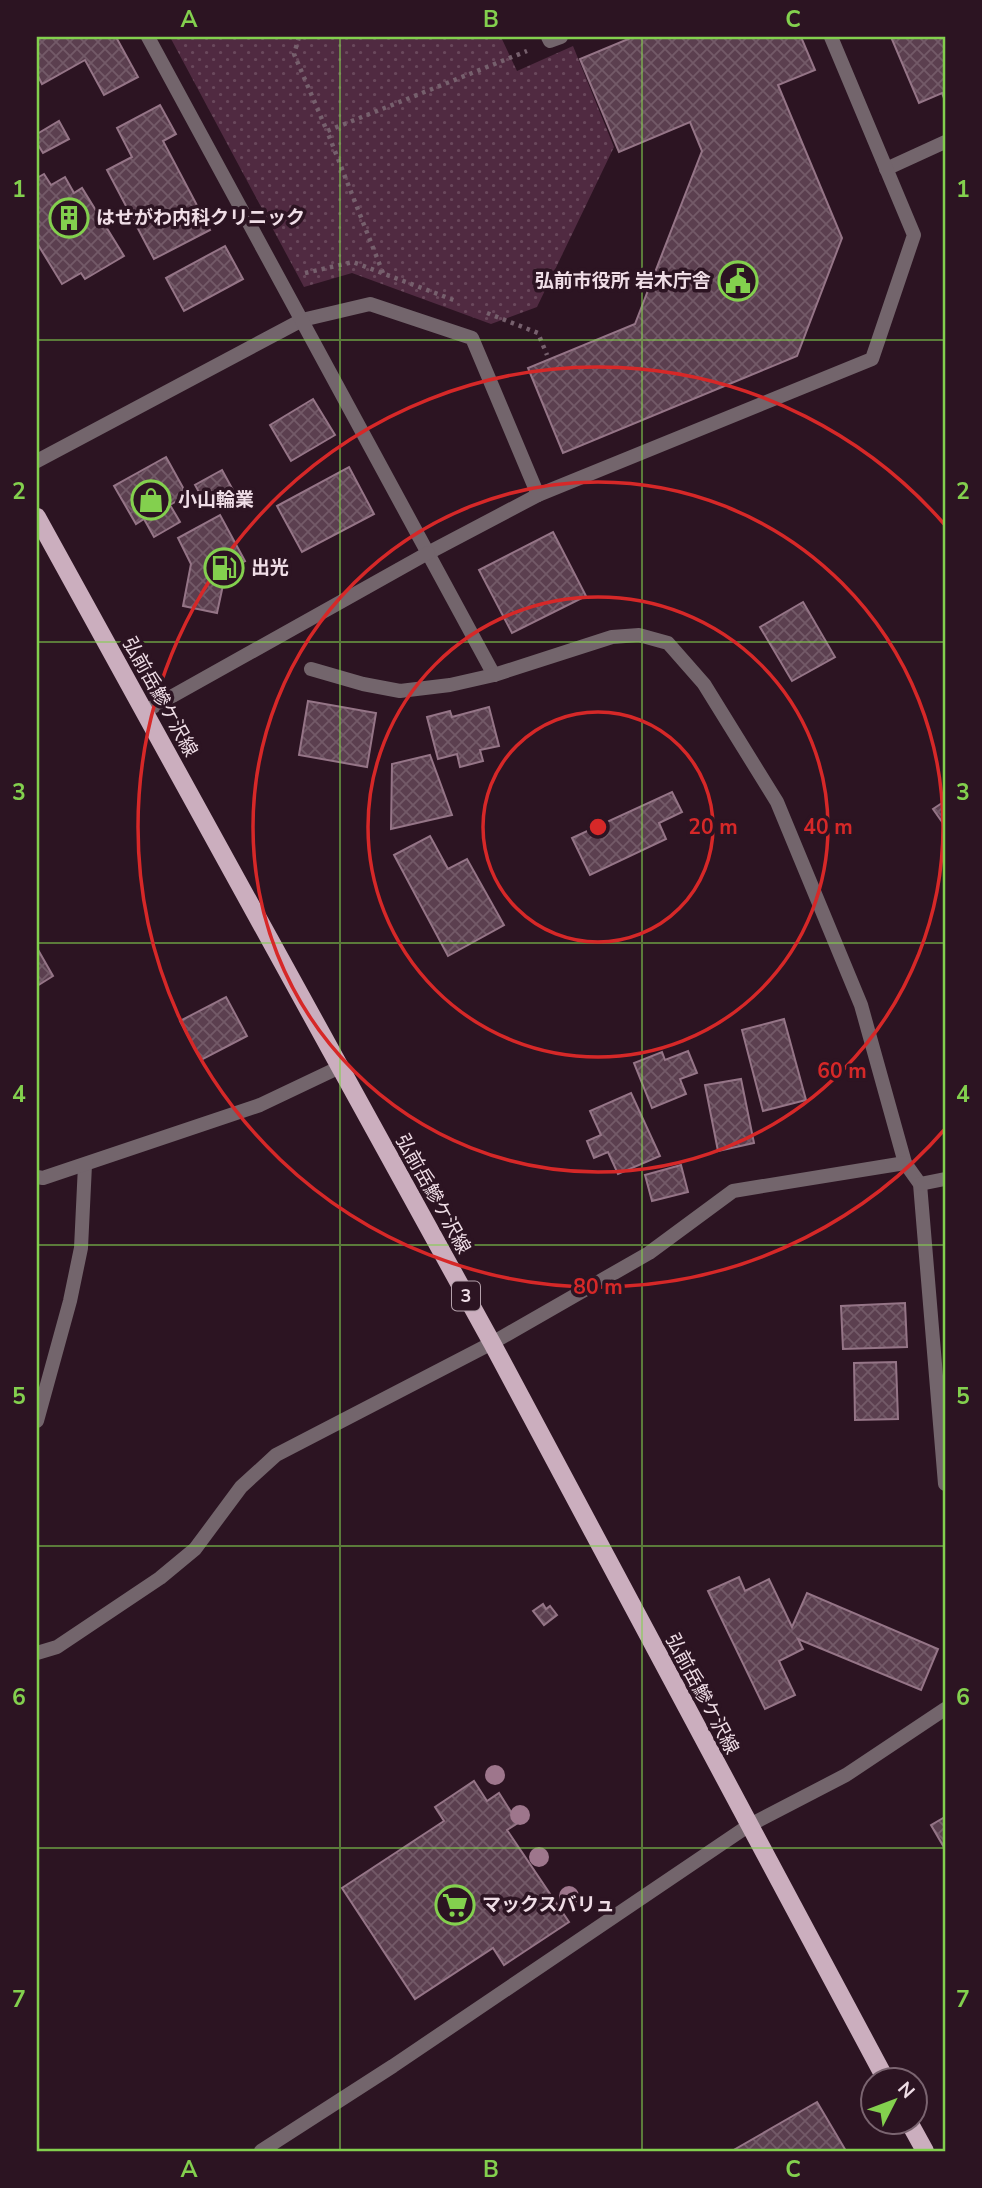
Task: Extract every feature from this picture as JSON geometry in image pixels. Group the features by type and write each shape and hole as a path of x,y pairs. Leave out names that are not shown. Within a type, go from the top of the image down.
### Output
{"main road":[{"name":"弘前岳鰺ケ沢線","path":"37,517 492,1343 878,2066"}],"street":[{"path":"148,37 494,675"},
{"path":"144,712 428,553 538,495 872,359 914,234 831,37"},
{"path":"886,169 945,142"},
{"path":"37,461 302,320 370,304 472,338 538,495"},
{"path":"311,669 400,691 450,685 494,675 612,637 639,635 668,643 704,684 777,802 861,1005 905,1163 920,1184 945,1484"},
{"path":"37,1177 43,1178 85,1165 260,1105 340,1067"},
{"path":"37,1653 57,1647 160,1578 195,1549 241,1487 276,1455 492,1343 649,1253 733,1191 905,1163"},
{"path":"37,1421 82,1248 85,1165"},
{"path":"920,1184 945,1180"},
{"path":"261,2151 393,2066 748,1826 846,1775 945,1709"}],"path":[{"path":"299,37 294,54 383,273"},
{"path":"327,131 553,38"}],"shaded area":[{"path":"170,37 501,37 517,71 573,46 614,147 537,307 491,324 352,273 304,287"}],"building":[{"path":"39,37 116,37 138,77 104,95 85,60 42,84 37,74"},
{"name":"弘前市役所 岩木庁舎","path":"633,37 801,37 815,70 778,85 842,238 797,356 563,453 528,368 635,324 702,151 690,122 619,152 580,59"},
{"path":"891,37 945,37 945,101 942,93 919,103"},
{"path":"160,105 176,134 163,141 210,230 154,259 107,170 132,157 117,128"},
{"path":"59,121 69,139 43,153 37,143 37,134"},
{"name":"はせがわ内科クリニック","path":"44,174 51,185 65,177 74,193 82,188 124,256 85,279 81,273 62,284 37,243 37,178"},
{"path":"225,246 243,279 184,311 166,278"},
{"path":"313,399 335,435 291,461 270,425"},
{"name":"小山輪業","path":"166,457 187,495 170,505 180,522 154,537 144,519 136,524 114,486"},
{"path":"349,467 374,514 302,552 277,506"},
{"path":"222,470 233,490 206,505 195,485"},
{"path":"220,515 245,561 226,571 217,613 183,606 191,564 178,538"},
{"path":"553,532 586,596 512,633 479,570"},
{"path":"803,602 835,657 792,681 760,627"},
{"path":"308,701 376,713 367,767 299,755"},
{"path":"489,707 499,746 480,750 483,761 460,767 457,754 438,759 427,717 450,711 452,717"},
{"path":"430,755 452,815 391,829 392,764"},
{"path":"672,792 682,812 659,823 666,839 590,875 572,838"},
{"path":"945,801 945,826 933,809"},
{"path":"430,836 448,869 467,859 504,925 448,956 394,855"},
{"path":"37,948 53,976 37,986"},
{"path":"226,997 247,1036 201,1060 180,1021"},
{"path":"784,1019 806,1100 763,1111 742,1030"},
{"path":"688,1051 697,1073 680,1079 686,1094 652,1108 634,1063 662,1052 665,1060"},
{"path":"741,1079 754,1143 718,1151 705,1085"},
{"path":"631,1093 660,1156 618,1174 608,1152 594,1158 587,1141 601,1135 590,1111"},
{"path":"681,1165 688,1192 652,1201 645,1175"},
{"path":"905,1303 907,1347 843,1349 841,1306"},
{"path":"896,1362 898,1419 855,1420 854,1363"},
{"path":"739,1577 745,1591 769,1579 792,1627 807,1593 938,1649 921,1690 798,1639 803,1649 779,1661 795,1695 765,1709 708,1591"},
{"path":"543,1604 546,1609 550,1606 557,1615 544,1625 533,1611"},
{"name":"マックスバリュ","path":"474,1781 487,1801 499,1793 518,1823 507,1830 569,1922 504,1965 493,1948 415,1999 342,1888 444,1821 435,1807"},
{"path":"945,1817 945,1849 931,1825"},
{"path":"817,2102 846,2151 732,2151"}],"place":[{"name":"はせがわ内科クリニック","path":"69,218"},
{"name":"弘前市役所 岩木庁舎","path":"738,281"},
{"name":"小山輪業","path":"151,500"},
{"name":"出光","path":"224,568"},
{"name":"マックスバリュ","path":"455,1905"}]}
